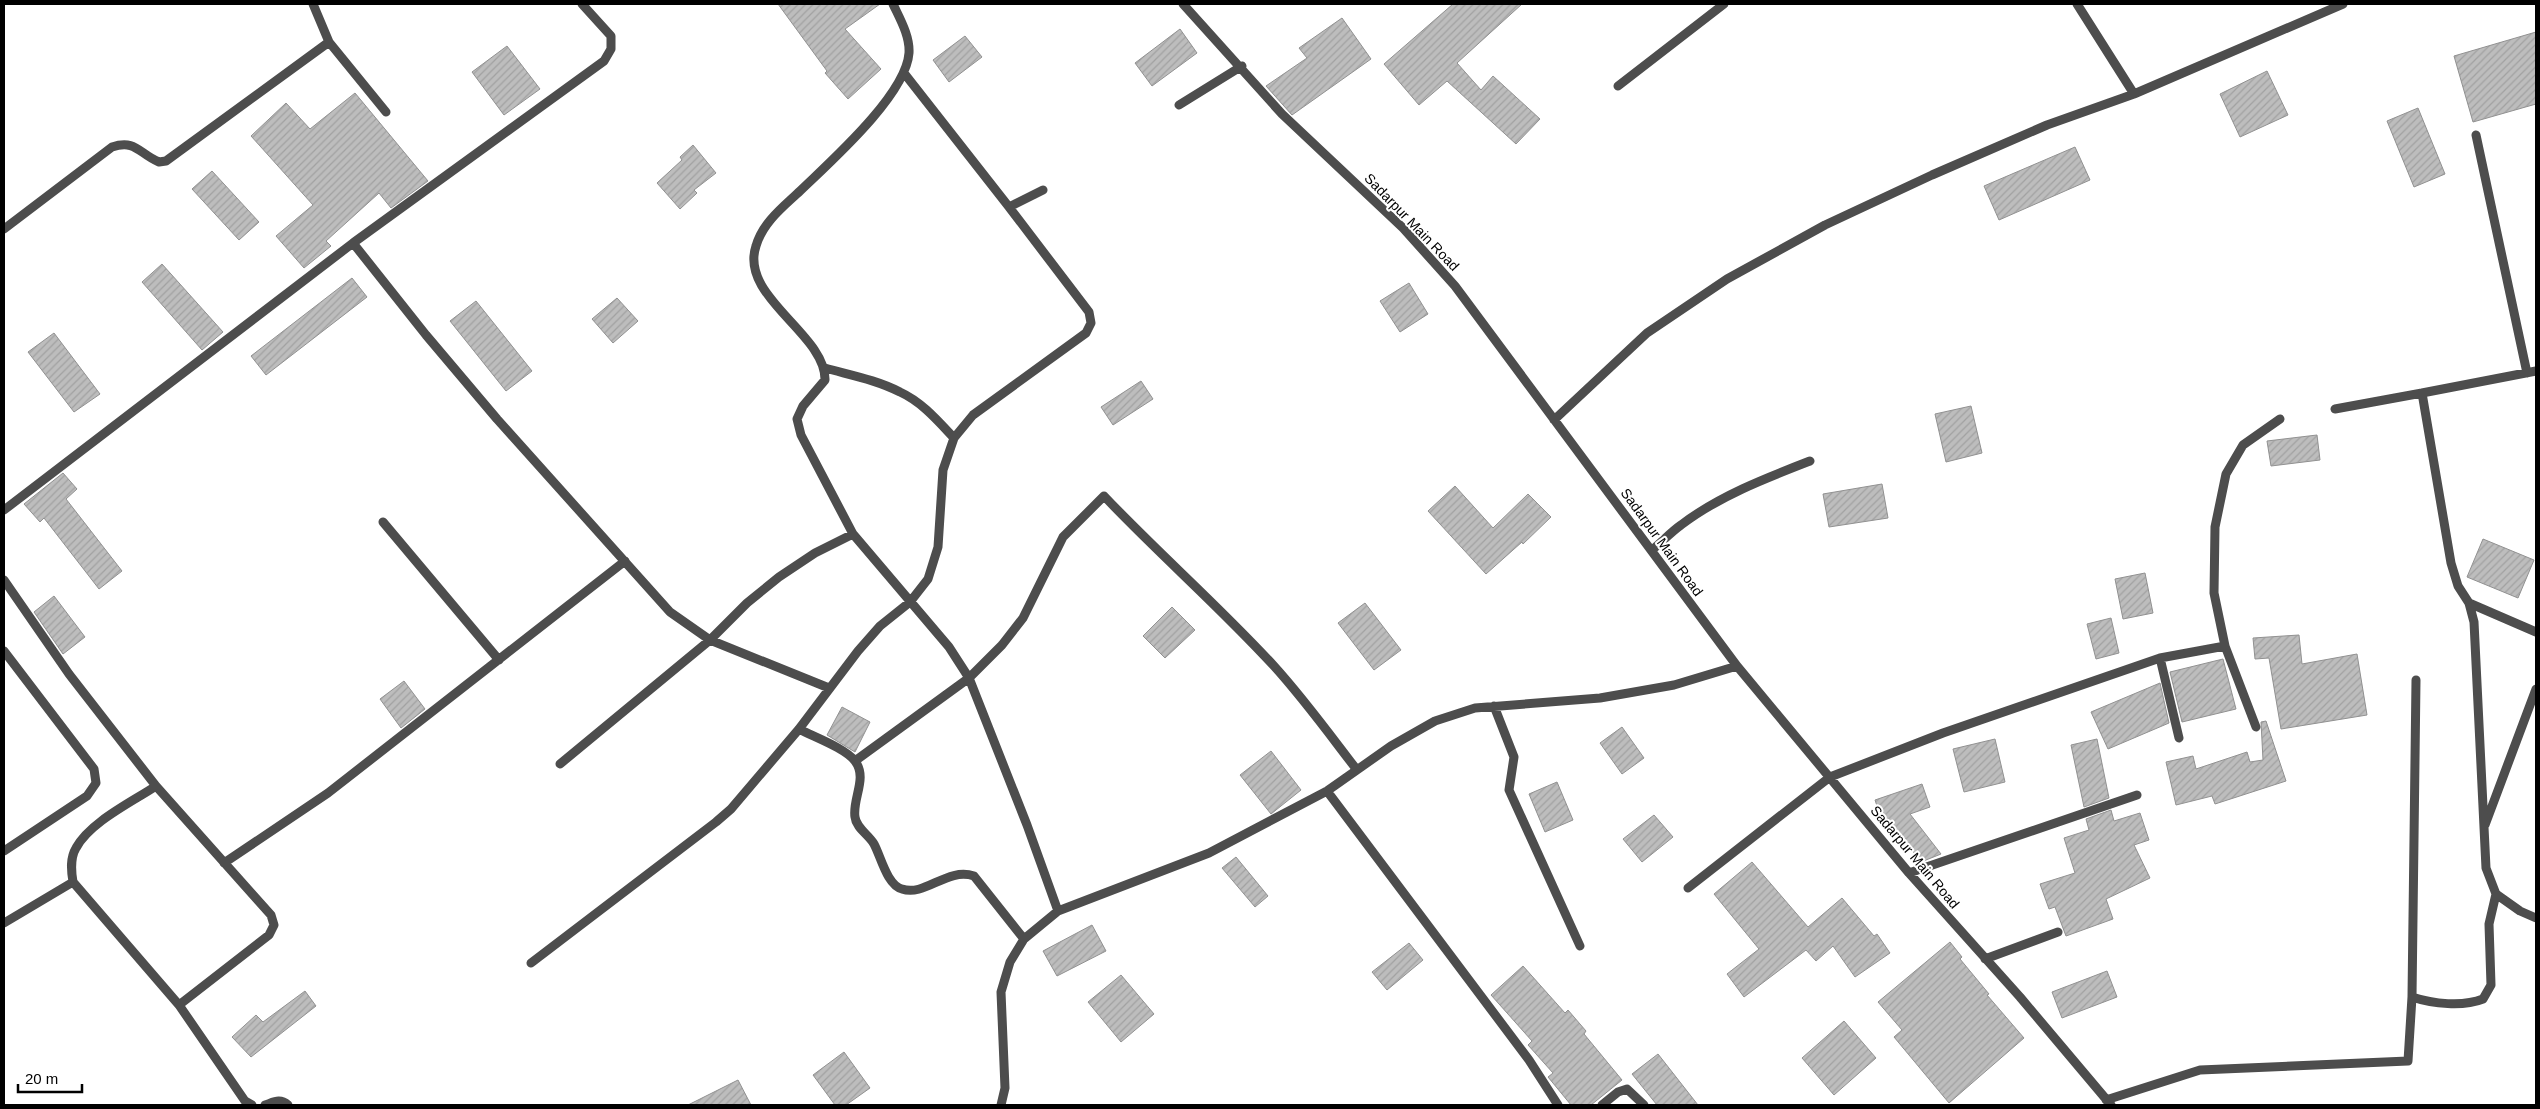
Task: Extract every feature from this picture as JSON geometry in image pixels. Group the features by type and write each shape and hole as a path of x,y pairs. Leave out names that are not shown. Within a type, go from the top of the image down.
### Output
{"street":[{"path":"314,4 329,42 386,112"},
{"path":"4,510 354,244 604,61 611,50 611,36 582,4"},
{"path":"893,4 907,36 909,54 904,74 892,93 842,151 768,221 756,246 753,266 760,285 797,328 825,368 825,380 803,406 797,419 801,435 853,534 950,647 969,678 1027,825 1058,911"},
{"name":"Sadarpur Main Road","path":"1183,4 1242,66 1282,114 1403,228 1455,286 1736,666 1909,874 2109,1102"},
{"path":"1618,86 1724,4"},
{"path":"2077,4 2134,94"},
{"path":"1554,420 1647,334 1728,279 1825,225 1932,174 2047,125 2134,94 2342,4"},
{"path":"4,229 112,147 124,143 136,147 159,162 166,161 329,42"},
{"path":"1179,105 1242,66"},
{"path":"531,963 731,809 799,729 829,688 880,626 910,602 928,579 938,547 943,470 954,438 973,416 1086,333 1091,323 1089,312 904,74"},
{"path":"2476,135 2526,373"},
{"path":"1009,208 1043,190"},
{"path":"354,244 426,335 497,419 670,612 710,640 829,688"},
{"path":"825,368 873,381 901,392 928,411 954,438"},
{"path":"2335,409 2536,371"},
{"path":"2422,393 2451,563 2458,586 2469,604 2474,622 2486,868 2496,894 2520,911 2536,918"},
{"path":"2256,727 2225,646 2214,593 2215,528 2226,474 2243,445 2280,419"},
{"path":"1652,550 1681,524 1715,503 1767,478 1810,461"},
{"path":"855,761 969,678 1002,646 1023,618 1063,537 1104,496 1155,550 1274,666 1308,706 1357,770"},
{"path":"383,522 499,660"},
{"path":"560,764 710,640 747,603 779,577 815,553 853,534"},
{"path":"224,863 328,793 625,562"},
{"path":"4,580 69,674 156,786 271,914 274,925 270,935 178,1005"},
{"path":"2469,604 2536,632"},
{"path":"1688,888 1830,778 1943,733 2160,658 2225,646"},
{"path":"4,652 94,769 96,783 87,796 4,851"},
{"path":"2160,658 2179,738"},
{"path":"1001,1105 1005,1088 1002,992 1010,962 1024,939 1058,911 1209,853 1327,791 1391,746 1435,722 1475,708 1600,698 1674,685 1736,666"},
{"path":"2109,1102 2200,1070 2408,1061 2412,997 2416,680"},
{"path":"2484,830 2536,689"},
{"path":"1494,706 1514,756 1509,790 1580,946"},
{"path":"799,729 840,750 855,761 861,772 854,816 857,824 874,843 893,883 899,889 908,891 954,874 964,873 974,876 1024,939"},
{"path":"156,786 90,829 75,848 70,865 73,882 178,1005 245,1101 252,1105"},
{"path":"1327,791 1530,1060 1558,1105"},
{"path":"1909,874 2137,795"},
{"path":"4,923 73,882"},
{"path":"2412,997 2429,1003 2475,1002 2483,999 2491,985 2488,924 2496,894"},
{"path":"1985,959 2058,932"},
{"path":"1602,1105 1618,1092 1627,1089 1644,1105"},
{"path":"264,1105 275,1101 284,1101 288,1105"}],"building":[{"path":"778,4 880,4 845,29 881,69 848,99 825,73 827,71"},
{"path":"1453,4 1522,4 1457,63 1481,90 1493,76 1540,119 1516,144 1447,81 1419,105 1384,64"},
{"path":"1342,18 1371,59 1292,115 1266,86 1307,58 1299,48"},
{"path":"1180,29 1197,53 1152,86 1135,63"},
{"path":"2536,32 2536,104 2473,122 2454,56"},
{"path":"965,36 982,57 949,82 933,60"},
{"path":"507,46 540,89 504,115 472,72"},
{"path":"2267,71 2288,115 2240,137 2220,94"},
{"path":"355,93 428,181 391,208 379,193 326,241 331,246 304,268 276,236 313,205 251,136 286,103 310,129"},
{"path":"2418,108 2445,174 2414,187 2387,121"},
{"path":"693,145 716,173 694,190 697,193 680,209 657,183 682,160 680,157"},
{"path":"2075,147 2090,180 1999,220 1984,186"},
{"path":"212,171 259,222 239,240 192,189"},
{"path":"162,264 223,332 202,350 142,282"},
{"path":"352,278 367,297 266,375 251,356"},
{"path":"1409,283 1428,314 1400,332 1380,301"},
{"path":"617,298 638,321 613,343 592,319"},
{"path":"476,301 532,371 506,391 450,321"},
{"path":"54,333 100,394 74,412 28,352"},
{"path":"1141,381 1153,399 1113,425 1101,407"},
{"path":"1971,406 1982,453 1946,462 1935,414"},
{"path":"2317,435 2320,460 2271,466 2267,441"},
{"path":"63,473 77,489 66,499 122,571 99,589 44,518 40,522 24,504"},
{"path":"1882,484 1888,518 1829,527 1823,494"},
{"path":"1455,486 1493,528 1528,494 1551,517 1523,544 1522,542 1486,574 1428,511"},
{"path":"2483,539 2534,560 2518,598 2467,577"},
{"path":"2145,573 2153,613 2123,619 2115,579"},
{"path":"54,596 85,637 63,654 34,612"},
{"path":"1365,603 1401,650 1374,670 1338,623"},
{"path":"1172,607 1195,630 1165,658 1143,636"},
{"path":"2111,618 2119,653 2096,659 2087,624"},
{"path":"2299,635 2302,664 2357,654 2367,715 2281,729 2269,658 2255,659 2253,638"},
{"path":"2223,659 2236,709 2182,722 2170,672"},
{"path":"404,681 425,709 401,728 380,699"},
{"path":"2160,683 2169,723 2108,749 2091,712"},
{"path":"842,707 870,722 855,752 827,735"},
{"path":"2266,721 2286,781 2215,804 2212,796 2176,805 2166,762 2193,756 2196,769 2247,752 2250,762 2263,760 2261,722"},
{"path":"1622,727 1644,758 1622,774 1600,743"},
{"path":"1995,739 2005,782 1964,792 1953,749"},
{"path":"2097,739 2109,798 2084,807 2071,745"},
{"path":"1271,751 1301,790 1271,814 1240,775"},
{"path":"1557,782 1573,820 1545,832 1529,794"},
{"path":"1922,784 1930,807 1910,814 1941,854 1921,862 1890,821 1883,824 1875,800"},
{"path":"2111,810 2114,821 2140,813 2149,840 2134,845 2150,878 2106,899 2113,919 2066,936 2055,907 2049,909 2040,884 2075,873 2064,838 2089,830 2086,819"},
{"path":"1654,815 1673,837 1642,862 1623,839"},
{"path":"1236,857 1268,896 1255,907 1222,868"},
{"path":"1752,862 1808,927 1842,898 1874,936 1877,934 1890,953 1855,977 1833,946 1816,961 1806,950 1744,997 1727,974 1759,949 1714,894"},
{"path":"1092,925 1106,951 1057,976 1043,951"},
{"path":"1950,942 1962,957 1960,959 1989,994 1987,995 2024,1038 1949,1103 1894,1037 1902,1030 1878,1002"},
{"path":"1409,943 1423,960 1387,990 1372,972"},
{"path":"1523,966 1565,1013 1568,1010 1586,1031 1584,1034 1622,1080 1591,1105 1571,1105 1548,1077 1553,1073 1528,1045 1532,1041 1491,995"},
{"path":"2107,971 2117,997 2062,1018 2052,992"},
{"path":"1121,975 1154,1014 1121,1042 1088,1002"},
{"path":"305,991 316,1006 251,1057 232,1037 256,1015 263,1022"},
{"path":"1844,1021 1876,1058 1834,1095 1802,1058"},
{"path":"844,1052 870,1088 846,1105 835,1105 813,1075"},
{"path":"1658,1054 1698,1105 1657,1105 1632,1074"},
{"path":"738,1080 751,1105 688,1105"}]}
